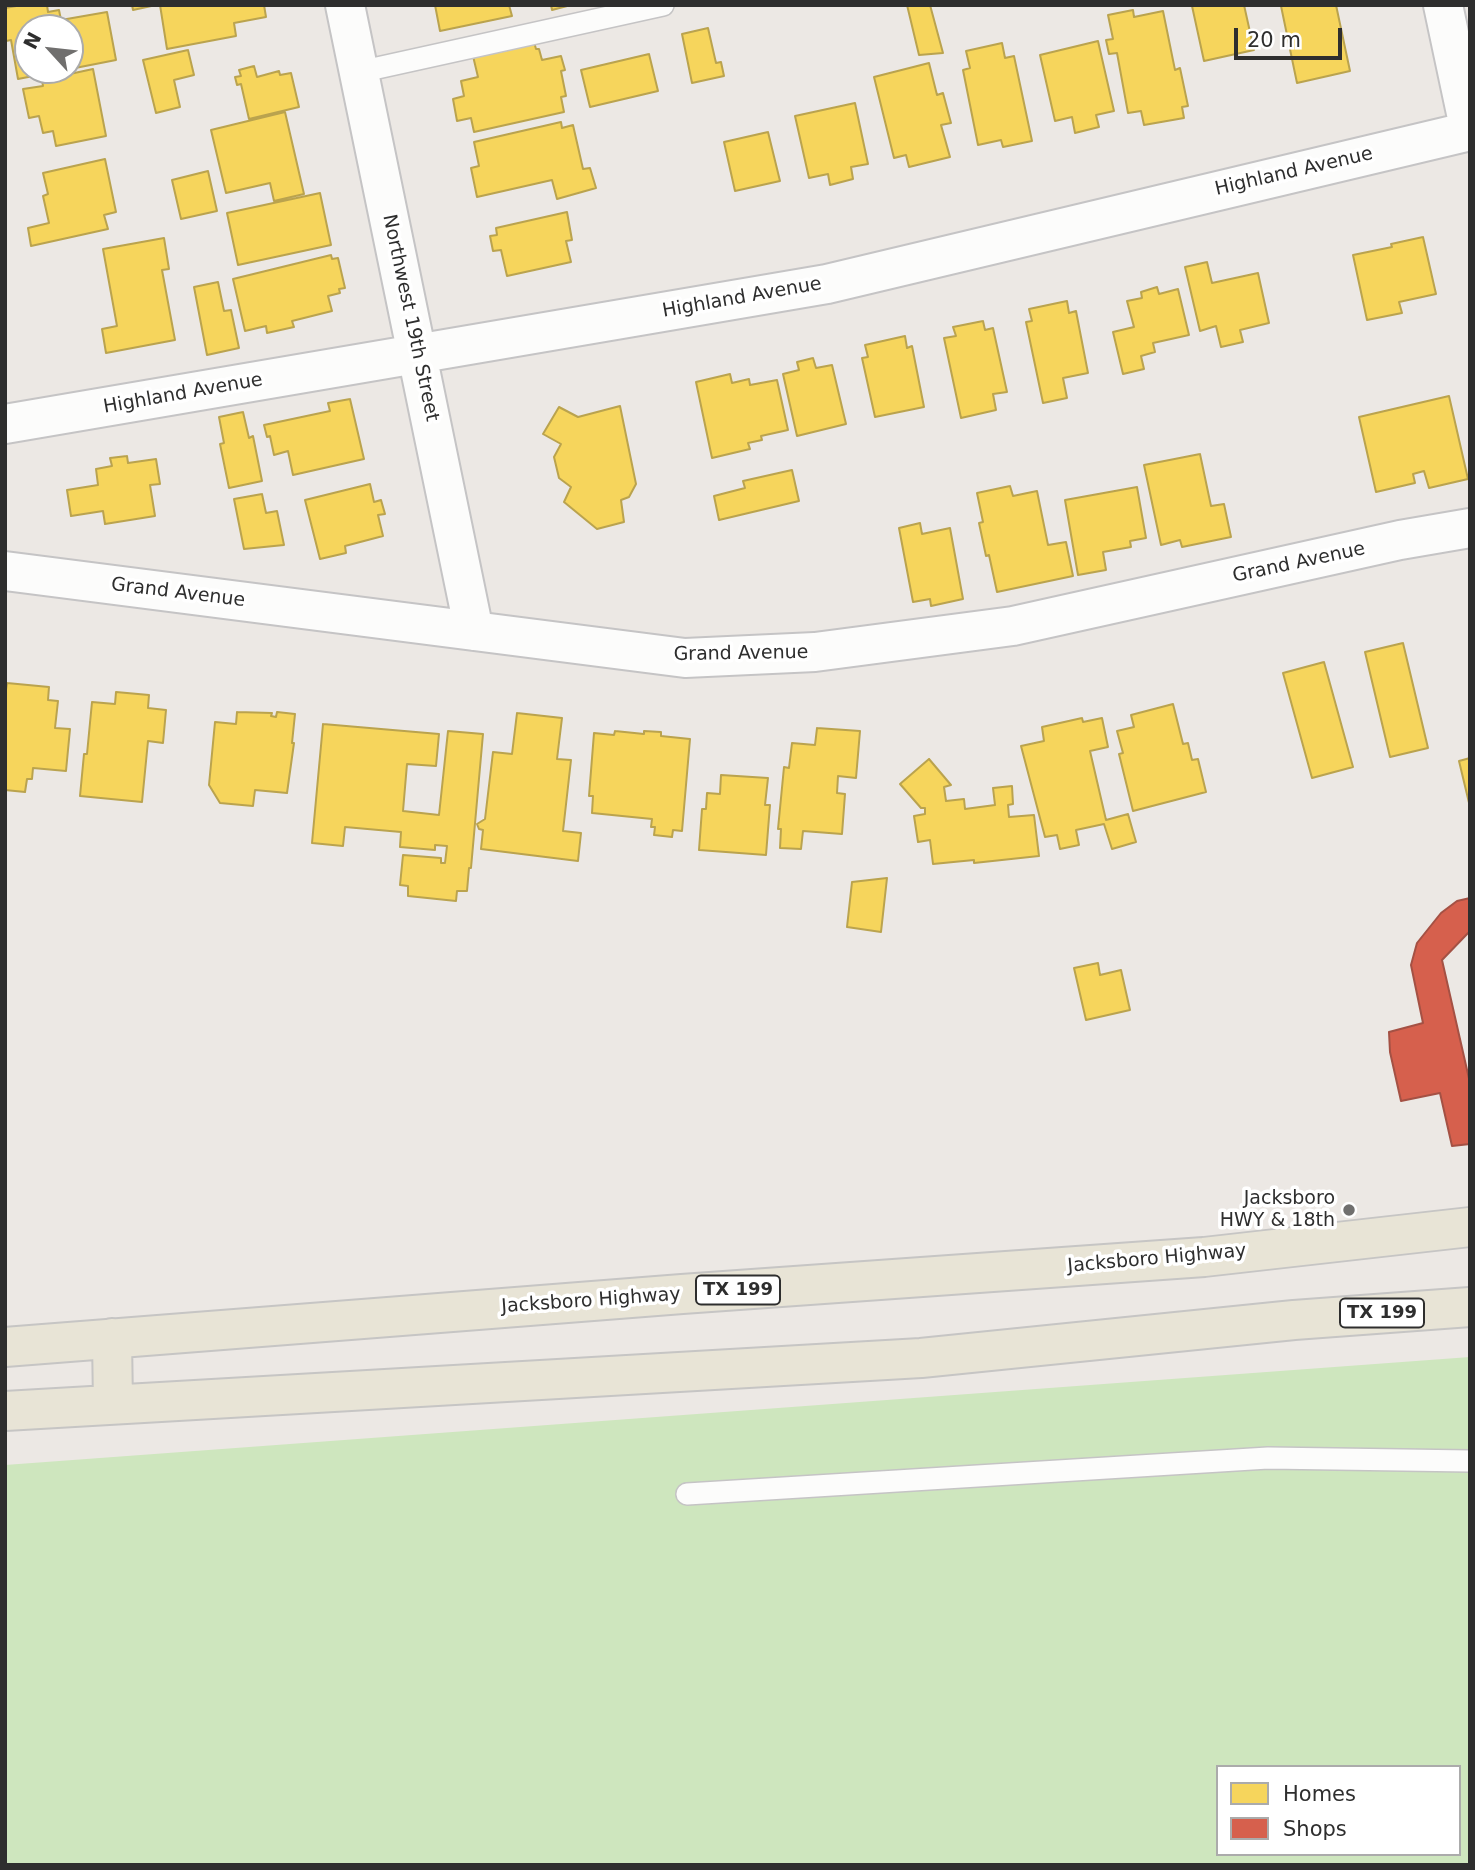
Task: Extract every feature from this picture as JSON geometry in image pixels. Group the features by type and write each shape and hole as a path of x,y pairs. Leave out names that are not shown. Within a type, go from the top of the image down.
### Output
{"main road":[{"name":"Jacksboro Highway","path":"5,1347 695,1293 1204,1257 1470,1227"},
{"name":"TX 199","path":"5,1411 921,1358 1294,1320 1470,1307"},
{"path":"113,1338 113,1404"}],"street":[{"name":"Northwest 19th Street","path":"345,5 474,631"},
{"path":"1443,5 1470,131"},
{"name":"Highland Avenue","path":"5,425 827,284 1470,131"},
{"name":"Grand Avenue","path":"5,571 685,658 815,653 1013,626 1400,540 1470,528"}],"lane":[{"path":"359,72 663,5"},
{"path":"687,1494 1268,1458 1470,1461"}],"green space":[{"path":"1470,1357 1470,1865 5,1865 5,1465"}],"building: Homes":[{"path":"47,5 48,12 59,10 60,14 14,14 14,57 11,40 6,41 5,8"},
{"path":"132,5 156,5 133,10"},
{"path":"160,5 264,5 266,17 234,23 236,36 167,49"},
{"path":"435,5 509,5 512,16 440,31"},
{"path":"551,5 571,5 552,10"},
{"path":"907,5 930,5 943,53 919,55"},
{"path":"1244,5 1254,50 1204,61 1192,6"},
{"path":"1336,5 1350,71 1297,83 1281,6"},
{"path":"1133,10 1134,17 1163,11 1175,70 1180,68 1188,106 1182,107 1184,118 1144,125 1141,111 1128,113 1117,53 1109,54 1106,40 1113,39 1108,15"},
{"path":"107,12 116,60 84,66 84,16"},
{"path":"708,28 716,63 721,62 724,76 692,83 682,34"},
{"path":"1098,41 1114,111 1096,115 1099,127 1075,133 1072,117 1055,121 1040,55"},
{"path":"534,42 542,60 561,56 565,70 561,71 566,96 561,97 564,112 474,132 471,118 457,121 453,99 464,96 461,81 478,77 473,56"},
{"path":"1002,43 1005,58 1014,56 1032,141 1003,147 1001,140 978,145 963,70 970,68 966,51"},
{"path":"188,50 194,75 174,80 180,107 156,113 143,60"},
{"path":"649,54 658,91 590,107 581,70"},
{"path":"929,63 937,95 943,93 951,123 941,125 950,157 909,167 906,155 894,158 874,77"},
{"path":"254,66 257,77 279,71 280,75 291,73 299,107 249,119 241,84 237,85 235,77 241,76 239,70"},
{"path":"93,69 106,136 56,146 53,131 43,133 39,116 29,118 23,89 43,84 84,84 84,71"},
{"path":"855,103 868,164 851,167 853,179 830,185 828,174 809,178 795,116"},
{"path":"285,112 304,194 274,201 270,183 226,193 211,130"},
{"path":"561,122 562,128 573,125 583,169 590,168 596,188 557,199 552,180 477,197 471,168 479,166 474,142"},
{"path":"768,132 780,181 735,191 724,142"},
{"path":"105,159 116,212 104,215 108,229 31,246 28,228 49,223 43,196 48,194 43,173"},
{"path":"208,171 217,211 181,219 172,180"},
{"path":"320,193 331,245 238,265 227,213"},
{"path":"567,212 572,240 566,241 571,262 507,276 501,250 493,251 490,236 497,235 496,228"},
{"path":"1423,237 1436,294 1399,302 1402,313 1367,320 1353,255"},
{"path":"164,238 169,269 162,270 175,340 106,353 102,329 117,326 103,249"},
{"path":"331,255 332,259 338,258 345,288 339,289 340,293 328,296 332,311 292,321 294,327 267,333 266,326 245,331 233,279"},
{"path":"1207,262 1212,283 1258,273 1269,323 1240,330 1243,342 1221,347 1216,326 1200,331 1185,267"},
{"path":"218,282 224,311 231,310 239,348 207,355 194,287"},
{"path":"1157,287 1159,294 1178,289 1189,335 1153,343 1155,352 1141,356 1144,369 1123,374 1113,332 1134,327 1127,301 1142,298 1141,292"},
{"path":"1067,301 1069,313 1076,311 1088,373 1063,378 1067,398 1043,403 1026,322 1032,321 1029,309"},
{"path":"983,321 985,330 993,328 1007,392 993,394 996,410 961,418 944,338 956,336 953,327"},
{"path":"905,336 907,348 912,346 924,407 875,417 862,358 868,357 865,345"},
{"path":"813,358 816,368 832,365 846,424 797,436 783,374 799,370 797,362"},
{"path":"730,374 732,383 749,379 750,385 777,380 788,430 761,436 762,440 748,443 750,449 712,458 696,382"},
{"path":"1449,396 1468,479 1429,488 1424,471 1413,474 1415,483 1376,492 1359,417"},
{"path":"350,399 364,459 293,475 288,451 274,455 270,436 267,437 264,425 330,411 328,403"},
{"path":"620,406 636,484 629,497 621,500 624,522 597,529 564,502 571,487 559,478 554,457 561,444 543,434 559,407 578,417"},
{"path":"243,412 249,438 253,436 262,481 229,488 220,444 224,443 219,417"},
{"path":"1200,454 1211,506 1224,504 1231,537 1182,547 1180,540 1161,545 1144,465"},
{"path":"127,456 128,463 156,459 160,484 150,485 155,516 105,524 103,511 71,516 67,490 98,485 96,469 112,466 110,458"},
{"path":"792,470 799,501 719,520 714,496 745,488 743,481"},
{"path":"370,484 374,502 381,500 385,514 378,515 383,536 345,546 346,553 320,559 305,500"},
{"path":"1010,486 1013,496 1037,491 1048,545 1066,542 1073,576 997,592 979,523 983,522 977,493"},
{"path":"1137,487 1146,538 1130,541 1131,547 1103,552 1106,570 1078,575 1065,500"},
{"path":"262,494 266,513 277,511 284,545 244,549 234,499"},
{"path":"920,523 922,534 950,528 963,599 931,606 930,599 913,602 899,528"},
{"path":"1403,643 1428,748 1390,757 1365,652"},
{"path":"1324,662 1353,767 1312,778 1283,673"},
{"path":"7,683 49,687 48,700 58,701 55,728 70,729 66,771 33,768 32,779 27,779 25,792 5,790"},
{"path":"116,692 149,695 148,708 166,710 163,743 148,741 142,802 80,796 92,702 115,704"},
{"path":"1173,704 1183,744 1188,743 1192,760 1198,759 1206,792 1133,811 1119,754 1123,753 1117,731 1134,727 1131,715"},
{"path":"237,712 272,713 271,716 276,717 277,712 295,714 287,793 255,790 253,806 220,803 209,785 215,722 236,724"},
{"path":"517,713 562,718 557,759 571,760 563,831 581,833 578,861 481,849 483,830 479,829 477,824 485,819 493,752 512,754"},
{"path":"1082,718 1083,722 1102,718 1108,747 1090,751 1106,820 1128,814 1136,842 1112,849 1104,824 1076,830 1079,845 1060,849 1057,835 1045,837 1021,746 1044,741 1042,727"},
{"path":"323,724 439,734 436,766 407,764 403,811 439,815 448,731 483,734 471,868 467,891 457,891 456,901 408,896 408,886 400,885 403,855 441,858 441,863 445,863 447,846 435,845 435,850 400,847 401,832 345,827 343,846 312,843"},
{"path":"817,728 860,731 856,778 838,776 837,793 845,794 842,834 803,831 801,849 780,848 781,829 778,829 784,767 789,768 792,743 815,745"},
{"path":"615,731 644,734 644,731 661,732 661,736 690,739 682,831 673,830 672,837 654,835 652,819 592,813 593,796 589,796 594,733 614,735"},
{"path":"1470,758 1470,807 1459,761"},
{"path":"929,759 951,785 944,787 946,801 964,799 965,809 995,805 993,788 1012,786 1013,804 1008,805 1009,817 1034,815 1039,856 933,864 930,840 918,842 914,816 925,814 925,808 921,808 900,784"},
{"path":"721,775 768,778 765,805 770,805 766,855 699,850 702,809 706,809 707,793 720,794"},
{"path":"887,878 881,932 847,927 852,882"},
{"path":"1098,963 1100,975 1121,970 1130,1010 1086,1020 1074,968"}],"building: Shops":[{"path":"1470,898 1470,931 1442,960 1470,1083 1470,1144 1452,1146 1440,1093 1401,1101 1390,1052 1389,1032 1423,1023 1411,965 1417,943 1441,913 1457,901"}],"place":[{"name":"Jacksboro HWY & 18th","path":"1349,1210"}]}
